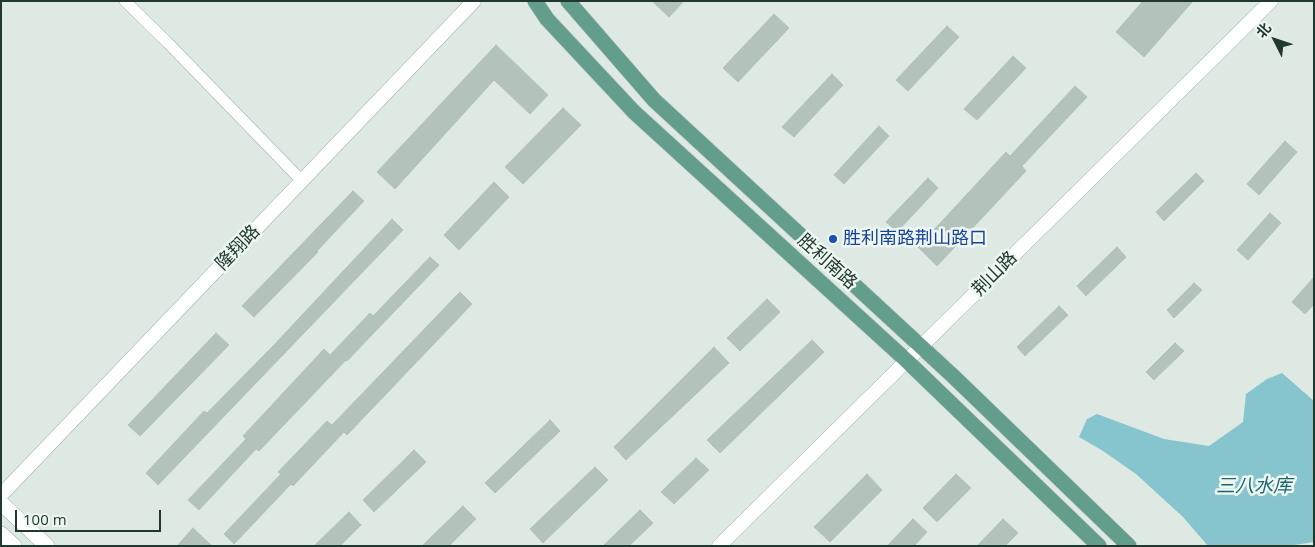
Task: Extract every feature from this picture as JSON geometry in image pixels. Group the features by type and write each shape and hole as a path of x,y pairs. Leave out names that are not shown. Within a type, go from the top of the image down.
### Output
{"main road":[{"name":"胜利南路","path":"535,1 547,19 634,112 907,361 1100,546"},
{"name":"胜利南路","path":"568,1 654,100 921,347 1129,546"},
{"path":"1,503 47,546"},
{"path":"1,534 14,546"}],"street":[{"path":"125,1 302,181"},
{"name":"隆翔路","path":"1,495 474,1"},
{"name":"荆山路","path":"719,546 1271,1"}],"water":[{"name":"三八水库","path":"1282,373 1314,401 1314,542 1288,546 1208,546 1183,517 1136,474 1079,437 1087,419 1097,414 1164,439 1209,446 1243,422 1246,394 1267,379"}],"building":[{"path":"652,1 684,1 669,17"},
{"path":"1143,1 1193,1 1144,57 1116,32"},
{"path":"774,14 789,28 738,82 723,68"},
{"path":"947,26 959,37 908,91 896,80"},
{"path":"496,45 548,95 530,114 494,80 395,189 377,172"},
{"path":"1013,56 1026,68 977,120 964,109"},
{"path":"832,74 843,85 794,137 782,127"},
{"path":"1075,86 1087,97 1022,166 1026,171 937,266 918,247 1006,152 1010,156"},
{"path":"563,108 581,125 523,184 505,167"},
{"path":"879,126 889,136 844,184 834,175"},
{"path":"1285,141 1297,152 1259,195 1247,184"},
{"path":"1196,173 1204,181 1164,221 1156,212"},
{"path":"928,178 938,188 897,232 886,222"},
{"path":"494,182 509,197 459,250 444,235"},
{"path":"353,191 364,201 318,252 254,317 242,306"},
{"path":"1270,213 1281,223 1248,260 1237,250"},
{"path":"392,219 403,230 158,485 146,473 204,411 207,413 273,346"},
{"path":"1117,247 1126,257 1086,296 1077,286"},
{"path":"430,257 439,265 259,451 256,449 199,510 188,500 246,439 243,436 324,349 330,355 370,313 373,316"},
{"path":"1314,277 1314,304 1305,314 1292,302"},
{"path":"1194,283 1202,290 1174,318 1167,310"},
{"path":"460,292 472,304 347,435 344,432 234,544 224,534 281,474 278,472 327,421 332,425"},
{"path":"767,299 780,312 740,351 727,338"},
{"path":"1059,306 1068,315 1025,356 1017,347"},
{"path":"216,333 229,345 140,436 128,425"},
{"path":"812,340 824,352 720,453 707,440"},
{"path":"1175,343 1184,351 1154,380 1146,372"},
{"path":"714,347 729,363 626,460 614,447"},
{"path":"550,420 560,431 495,493 485,483"},
{"path":"414,450 426,462 374,512 363,500"},
{"path":"696,458 709,470 674,504 661,492"},
{"path":"595,467 608,480 543,543 530,529"},
{"path":"867,474 882,490 830,542 814,527"},
{"path":"956,474 971,488 937,522 923,508"},
{"path":"463,506 476,519 449,546 422,546"},
{"path":"640,510 653,523 629,546 603,546"},
{"path":"349,512 361,525 340,546 314,546"},
{"path":"913,519 927,532 914,546 887,546"},
{"path":"1003,519 1018,533 1005,546 977,546"},
{"path":"193,528 212,546 177,546"}],"place":[{"name":"胜利南路荆山路口","path":"833,239"}]}
